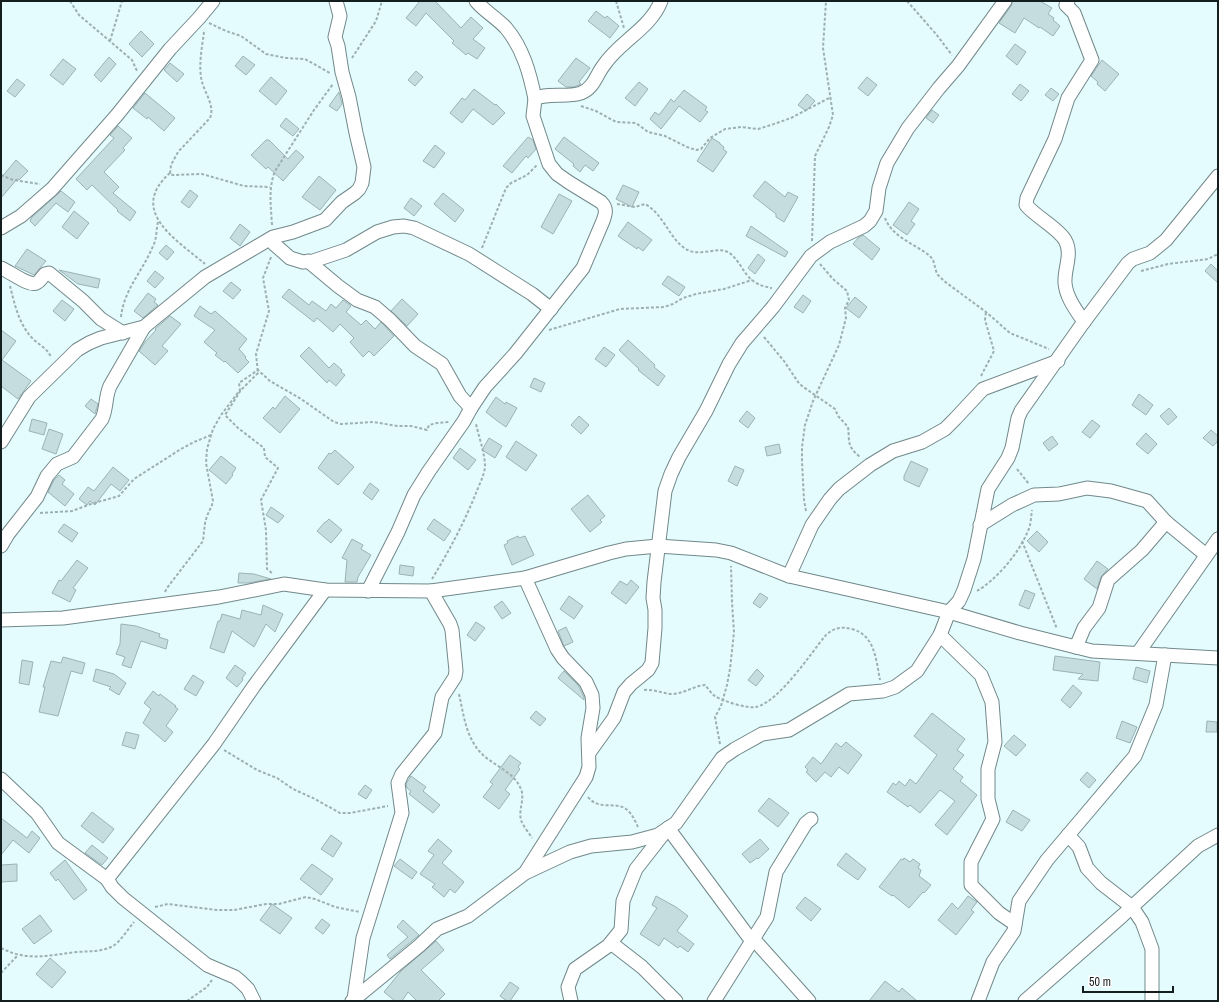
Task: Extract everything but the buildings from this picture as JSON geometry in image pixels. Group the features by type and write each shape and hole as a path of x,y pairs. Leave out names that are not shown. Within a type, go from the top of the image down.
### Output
{"street":[{"path":"1,228 21,216 52,189 117,115 170,49 202,19 213,1"},
{"path":"1,442 26,401 49,376 77,350 101,338 144,327 155,320 177,299 215,271 274,240 325,220 342,202 356,193 362,184 364,167 349,97 340,74 338,46 335,37 340,16 336,1"},
{"path":"368,591 422,481 464,421 470,408 485,387 531,335 583,268 606,214 605,206 601,202 570,183 558,174 549,164 533,116 535,99 526,64 506,28 476,1"},
{"path":"535,99 541,96 567,95 581,92 589,88 595,81 604,65 653,16 661,1"},
{"path":"589,753 614,718 624,692 648,670 652,663 655,628 653,598 665,491 670,474 706,411 729,364 742,343 761,322 811,256 830,242 864,226 870,221 876,211 879,188 887,163 908,128 958,66 1005,1"},
{"path":"1068,1 1066,5 1074,13 1092,60 1068,98 1055,139 1027,198 1026,205 1065,240 1069,252 1065,284 1071,303 1084,322"},
{"path":"353,1000 419,946 437,929 468,916 525,873 570,852 591,846 645,840 658,835 676,823 722,758 735,749 762,734 789,730 849,694 883,691 895,687 917,672 940,634 948,612 959,601 968,579 988,489 1008,458 1021,411 1128,263 1133,259 1150,253 1166,240 1218,176"},
{"path":"274,240 290,258 308,262 346,250 377,232 393,227 404,226 414,228 478,260 532,294 552,309"},
{"path":"308,262 357,300 374,307 390,320 415,346 442,364 460,396 470,408"},
{"path":"3,269 25,282 33,284 45,274 49,274 83,302 101,320 121,332"},
{"path":"1,546 37,497 47,476 57,464 73,457 102,419 105,412 106,395 110,386 144,327"},
{"path":"789,576 812,525 838,489 870,465 893,451 922,442 945,428 986,387 1015,378 1059,358"},
{"path":"980,525 1032,496 1059,494 1087,488 1111,491 1146,501 1166,522 1206,555"},
{"path":"1076,647 1084,628 1099,608 1108,580 1142,550 1166,522"},
{"path":"1138,653 1218,539"},
{"path":"1,620 63,618 219,597 284,584 325,590 427,591 525,578 609,553 626,549 658,546 716,550 731,553 789,576 948,612 1092,651 1218,658"},
{"path":"525,578 557,649 563,658 586,682 592,695 593,708 588,738 588,767 584,780 525,873"},
{"path":"107,878 214,744 254,686 325,590"},
{"path":"353,1000 362,943 402,813 398,783 402,774 435,733 442,697 455,677 456,671 452,630 447,618 427,591"},
{"path":"940,634 981,675 992,702 995,742 988,769 988,799 993,819 971,862 971,885 999,913 1015,924"},
{"path":"978,1001 993,962 1014,931 1019,901 1047,860 1135,756 1156,705 1165,655"},
{"path":"3,785 37,813 58,843 107,878 118,893 207,965 236,977 248,989 254,1001"},
{"path":"714,1001 768,917 776,872 806,823 811,819"},
{"path":"668,828 748,936 758,944 809,1001"},
{"path":"571,1001 568,987 575,969 608,946 621,930 623,901 636,869 668,828"},
{"path":"1068,835 1079,847 1087,868 1101,883 1132,907 1142,922 1152,949 1152,1001"},
{"path":"1025,1001 1132,907 1198,846 1218,835"},
{"path":"611,943 642,967 676,1001"}],"path":[{"path":"70,1 79,15 134,62 137,70 138,88"},
{"path":"110,41 122,1"},
{"path":"284,584 267,569 266,530 261,500 278,468 265,457 264,448 224,415 241,390 258,374 256,354 269,311 263,278 273,251 274,240 270,187 274,171 314,110 376,21 382,1"},
{"path":"616,1 628,41"},
{"path":"812,525 807,516 804,500 802,446 805,425 816,395 839,345 846,318 845,308 849,300 847,291 811,256 815,156 834,115 823,48 826,1"},
{"path":"906,1 949,50 958,66"},
{"path":"215,271 168,233 158,221 153,206 154,195 158,186 170,173 173,161 178,152 212,114 201,75 202,19 226,31 241,36 266,54 286,58 305,59 340,74"},
{"path":"567,95 582,106 596,111 616,122 636,123 648,132 665,136 687,148 696,150 701,149 710,138 725,130 741,127 758,129 771,125 791,118 831,97"},
{"path":"478,260 506,188 511,183 519,180 532,171 544,150"},
{"path":"170,173 173,175 202,174 244,186 270,187"},
{"path":"1,175 14,180 32,183 52,189"},
{"path":"616,204 635,208 645,204 659,214 666,226 688,251 695,252 722,250 735,258 752,280 762,286 787,288"},
{"path":"884,216 891,229 934,260 937,274 944,281 986,312 1013,335 1059,358"},
{"path":"121,332 124,300 128,289 154,245 158,221"},
{"path":"1140,271 1168,264 1208,259 1218,254"},
{"path":"3,269 19,316 25,328 31,337 50,354 52,363 49,376"},
{"path":"531,335 574,324 593,316 620,309 664,307 689,296 724,289 752,280"},
{"path":"977,395 980,379 994,351 985,320 986,312"},
{"path":"761,322 767,341 778,353 798,382 835,408 838,416 848,426 848,442 851,448 870,465"},
{"path":"258,370 270,381 334,422 341,424 374,422 397,426 411,426 427,430 429,425 437,423 464,421"},
{"path":"160,605 167,588 203,541 207,516 212,505 206,463 207,449 213,429 221,415 240,390 239,383 258,370"},
{"path":"427,591 468,513 484,471 484,455 470,408"},
{"path":"24,514 72,511 119,496 134,479 181,449 211,435"},
{"path":"959,601 995,577 1009,563 1028,531 1032,496 1028,483 1008,458"},
{"path":"1022,541 1062,644"},
{"path":"722,758 715,720 723,699 730,670 734,632 731,553"},
{"path":"628,687 674,694 683,693 705,685 714,696 748,707 756,707 772,698 793,677 826,635 832,630 843,627 856,630 868,638 874,651 883,691"},
{"path":"455,677 469,736 483,755 506,771 521,788 522,800 520,818 540,850"},
{"path":"214,744 257,770 277,778 293,789 313,798 340,814 386,807 400,802"},
{"path":"584,780 586,794 592,801 602,805 618,806 627,810 634,818 645,840"},
{"path":"1,948 18,955 32,957 53,956 79,952 96,952 110,948 118,942 144,915 157,906 168,904 217,910 234,910 266,904 278,904 306,897 315,898 335,907 370,914"},
{"path":"1,973 18,955"},
{"path":"187,1001 207,987 220,971"}]}
